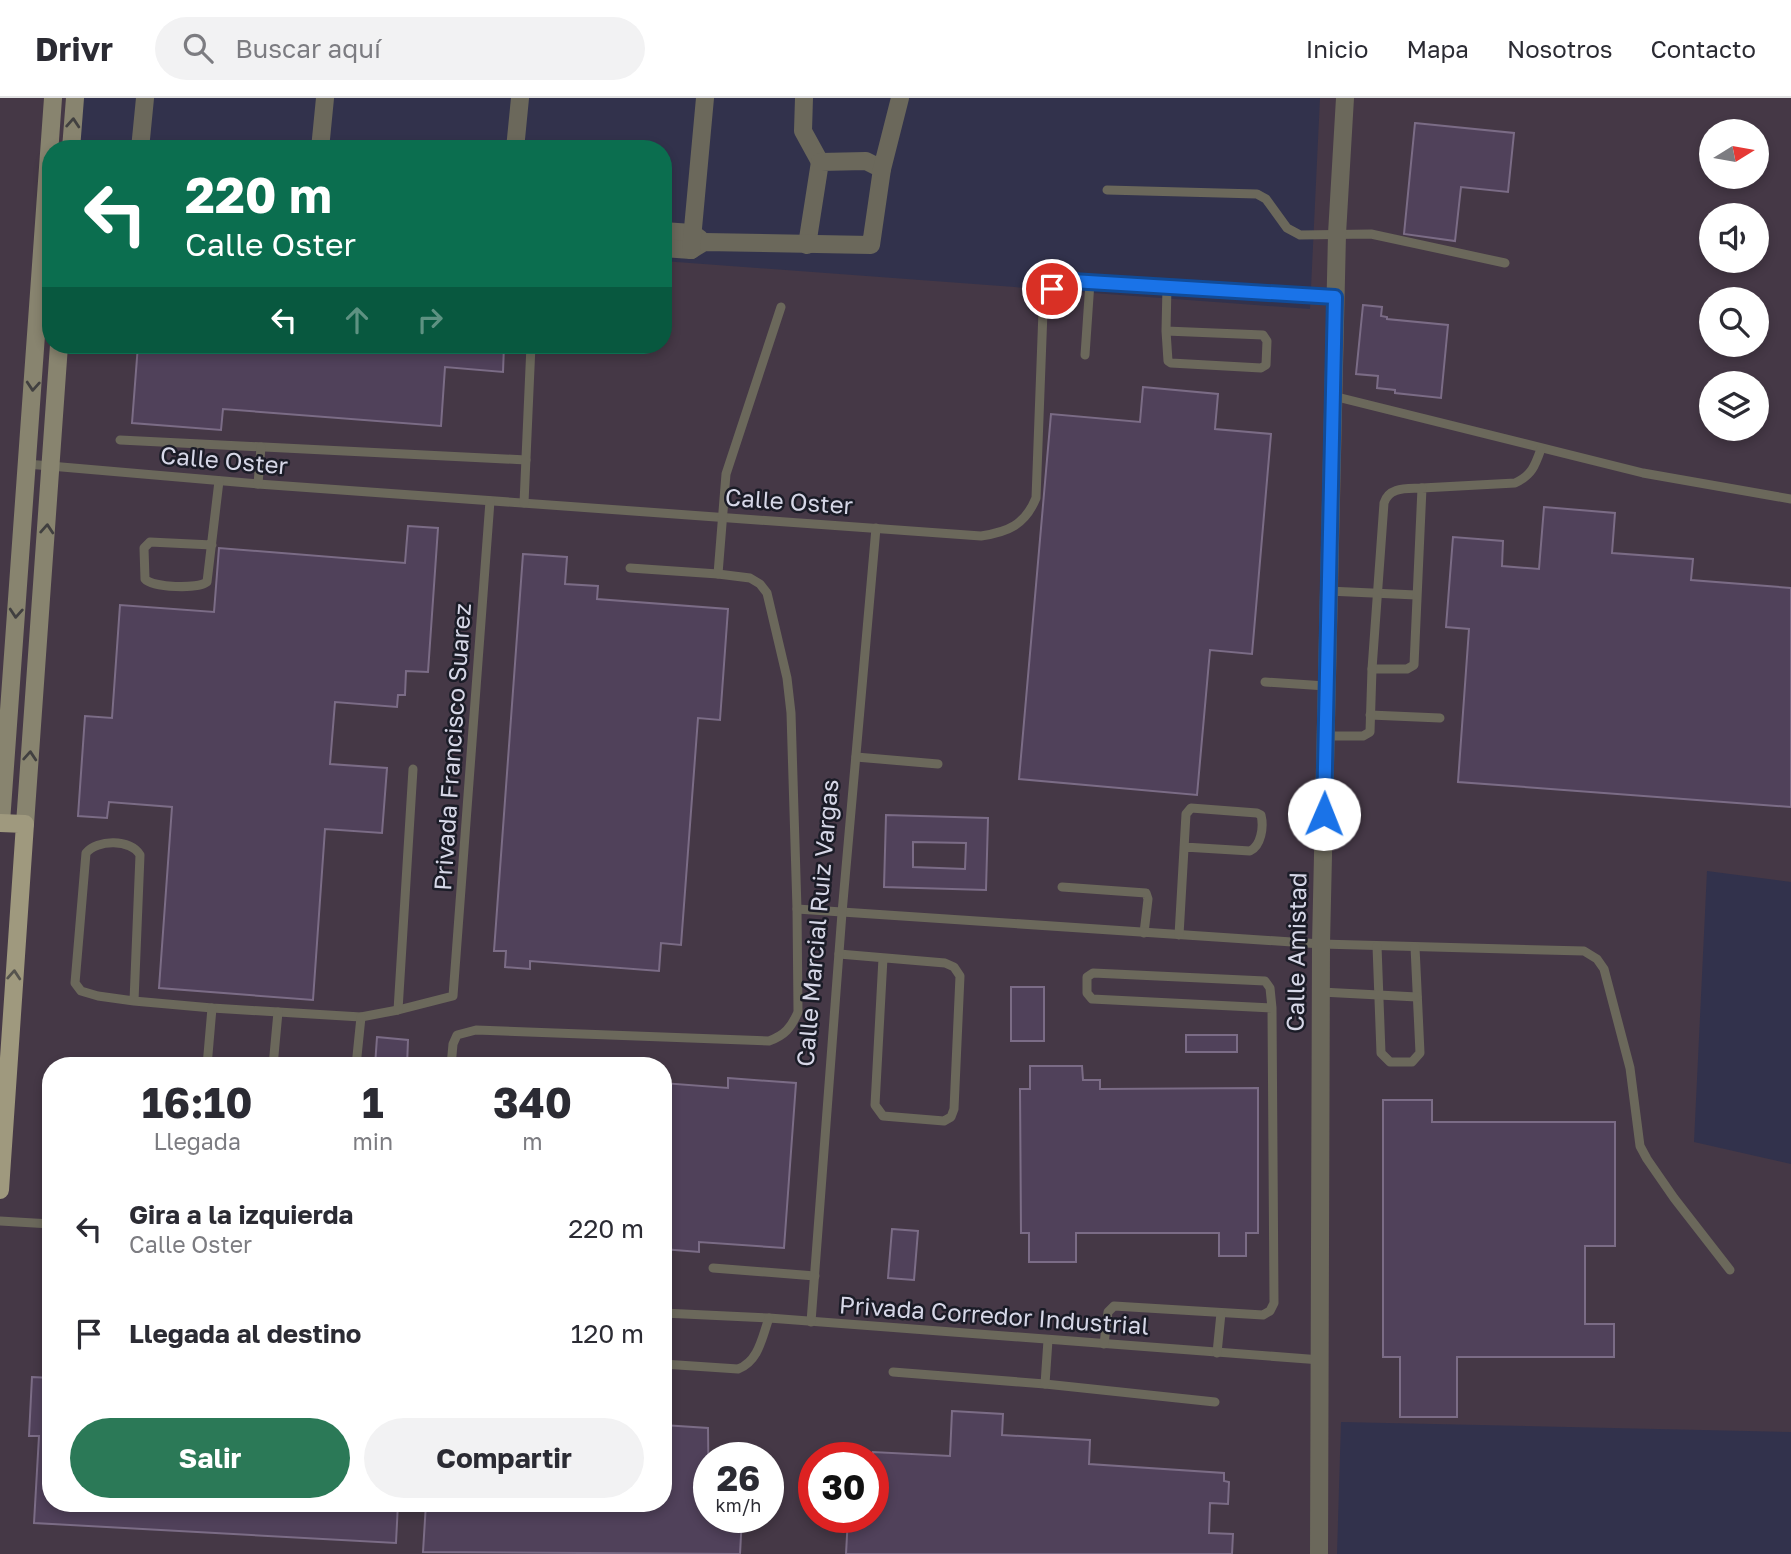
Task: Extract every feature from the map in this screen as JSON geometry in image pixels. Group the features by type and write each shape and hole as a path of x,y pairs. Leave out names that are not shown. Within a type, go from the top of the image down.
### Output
{"main road":[{"path":"51,140 53,98"},
{"path":"72,140 75,98"},
{"path":"0,830 42,280"},
{"path":"0,1190 58,354"},
{"path":"0,823 25,824"}],"street":[{"path":"141,140 145,98"},
{"path":"321,140 325,98"},
{"path":"516,140 520,98"},
{"path":"695,242 705,98"},
{"path":"804,98 803,131 820,162 807,245"},
{"path":"672,246 695,242 867,246 873,242 882,169 900,98"},
{"name":"Calle Amistad","path":"1319,1554 1321,944 1335,297 1345,98"},
{"path":"820,162 866,161 882,169"},
{"path":"672,234 695,242"}],"lane":[{"path":"1107,190 1257,194 1266,200 1292,232 1300,235 1371,234 1505,263"},
{"name":"Calle Oster","path":"27,464 258,484 981,536 1010,529 1023,522 1036,498 1045,300 1052,289 1072,281 1335,297"},
{"path":"1085,355 1090,282"},
{"path":"1166,331 1263,335 1267,341 1266,365 1261,369 1171,363 1166,357 1166,331 1167,286"},
{"path":"718,573 726,474 781,307"},
{"path":"524,503 531,354"},
{"path":"1333,396 1643,473 1791,499"},
{"path":"120,440 526,460"},
{"path":"258,484 261,447"},
{"path":"1325,736 1367,735 1370,732 1385,496 1396,490 1515,483 1534,470 1541,449"},
{"path":"212,545 150,542 144,548 145,579 151,584 200,587 207,582 212,545 219,481"},
{"path":"1372,669 1407,669 1414,665 1422,488"},
{"name":"Privada Francisco Suarez","path":"398,1010 453,996 490,501"},
{"name":"Calle Marcial Ruiz Vargas","path":"811,1322 842,913 876,528"},
{"path":"452,1057 457,1035 476,1030 769,1041 782,1037 791,1027 797,1012 797,909 790,696 767,593 760,584 750,578 718,573 630,568"},
{"path":"1328,591 1416,595"},
{"path":"1265,682 1326,686"},
{"path":"1370,715 1440,718"},
{"path":"856,757 938,764"},
{"path":"134,1000 140,855 134,848 110,843 96,845 86,853 75,983 81,991 97,996 134,1000 212,1008 361,1017 398,1010 413,769"},
{"path":"1178,935 1186,814 1191,808 1261,815 1258,844 1250,851 1184,847"},
{"path":"1062,887 1146,893 1148,899 1144,933"},
{"path":"797,909 1321,944 1584,951 1597,959 1604,970 1630,1068 1640,1146 1674,1198 1730,1270"},
{"path":"1377,946 1381,1053 1390,1062 1412,1062 1420,1054 1415,947"},
{"path":"839,954 945,963 954,967 960,976 954,1109 951,1117 944,1121 883,1116 875,1105 883,958"},
{"path":"1104,1344 1108,1312 1114,1306 1263,1315 1270,1311 1274,1303 1272,1008 1270,988 1265,981 1093,973 1087,977 1087,993 1092,999 1272,1008"},
{"path":"1321,992 1417,997"},
{"path":"207,1057 212,1008"},
{"path":"274,1057 278,1012"},
{"path":"357,1057 361,1017"},
{"path":"0,1221 42,1223"},
{"path":"713,1268 815,1276"},
{"name":"Privada Corredor Industrial","path":"672,1313 769,1318 1321,1360"},
{"path":"1217,1353 1221,1313"},
{"path":"672,1365 738,1369 748,1365 754,1357 769,1318"},
{"path":"1045,1384 1048,1340"},
{"path":"893,1373 1045,1384 1215,1402"}],"shaded area":[{"path":"0,98 71,98 68,140 42,140 42,354 672,354 672,262 1310,309 1320,98 1791,98 1791,882 1707,871 1694,1142 1791,1164 1791,1432 1341,1422 1337,1554 0,1554"}],"building":[{"path":"1415,123 1514,133 1508,192 1461,187 1455,241 1404,234"},
{"path":"1363,305 1382,307 1381,316 1387,319 1448,325 1441,398 1395,393 1395,390 1377,388 1378,376 1356,374"},
{"path":"137,354 504,354 503,372 445,367 441,426 223,409 221,430 132,423"},
{"path":"1143,387 1218,394 1215,429 1271,434 1252,654 1210,650 1197,795 1019,779 1051,414 1140,422"},
{"path":"1544,507 1615,513 1612,553 1693,559 1691,580 1791,588 1791,807 1458,782 1469,629 1446,627 1453,537 1503,541 1502,566 1539,569"},
{"path":"408,526 438,528 428,672 406,671 405,695 398,695 397,707 335,702 330,764 387,768 382,833 325,829 313,1000 159,988 172,807 109,802 107,818 78,816 85,716 112,718 120,605 214,612 219,548 405,563"},
{"path":"523,554 567,557 565,584 598,586 597,599 728,609 720,720 698,718 681,945 661,943 659,971 530,961 530,969 505,967 506,951 494,951"},
{"path":"886,815 988,818 986,890 884,887","holes":["913,842 966,843 965,869 913,867"]},
{"path":"1011,987 1044,987 1044,1041 1011,1041"},
{"path":"1186,1035 1237,1035 1237,1052 1186,1052"},
{"path":"377,1037 408,1040 407,1057 376,1057"},
{"path":"1030,1066 1082,1066 1083,1080 1100,1080 1100,1089 1258,1088 1258,1233 1246,1233 1246,1256 1219,1256 1219,1233 1076,1233 1076,1262 1029,1262 1029,1233 1021,1233 1020,1089 1030,1089"},
{"path":"728,1078 796,1083 784,1248 699,1242 699,1252 672,1250 672,1084 728,1088"},
{"path":"1383,1100 1432,1100 1432,1122 1615,1122 1615,1246 1585,1246 1585,1324 1614,1324 1614,1357 1457,1357 1457,1417 1400,1417 1400,1357 1383,1357"},
{"path":"892,1229 918,1231 914,1280 888,1278"},
{"path":"32,1377 42,1378 42,1512 398,1512 396,1543 34,1523 39,1436 29,1436"},
{"path":"952,1411 1003,1414 1002,1435 1090,1440 1089,1464 1224,1473 1224,1481 1229,1482 1228,1504 1210,1503 1209,1533 1233,1534 1232,1554 846,1554 847,1533 889,1533 889,1453 950,1456"},
{"path":"672,1426 708,1428 708,1442 693,1442 693,1533 741,1533 740,1554 423,1552 425,1512 672,1512"}],"route":[{"path":"1052,289 1072,281 1335,297 1324,814"}]}
